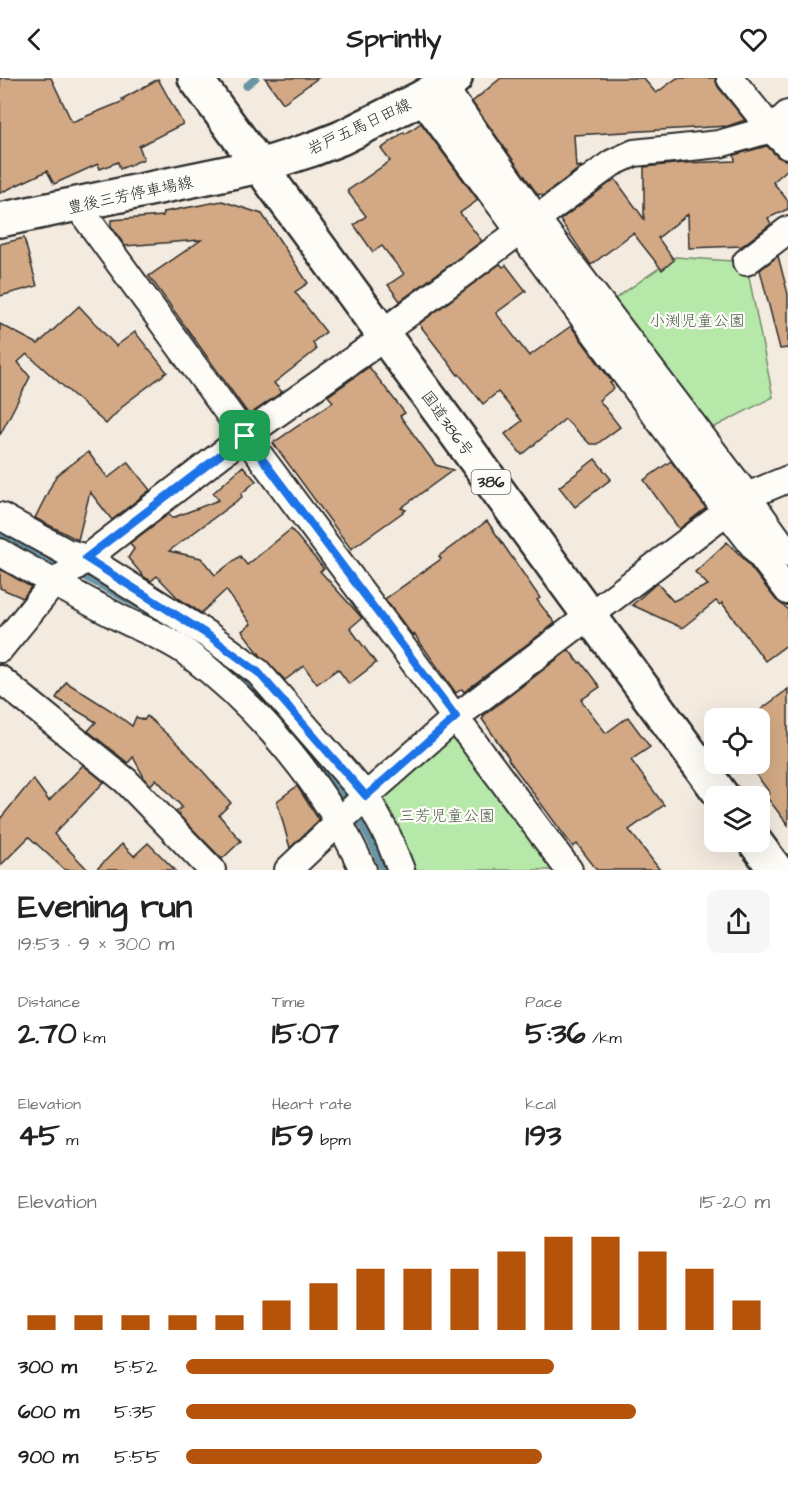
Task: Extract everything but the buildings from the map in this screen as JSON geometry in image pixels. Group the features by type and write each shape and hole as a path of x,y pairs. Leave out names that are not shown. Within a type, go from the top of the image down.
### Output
{"main road":[{"name":"国道386号","path":"195,78 715,786"},
{"name":"岩戸五馬日田線","path":"260,166 341,138 440,87"},
{"name":"豊後三芳停車場線","path":"0,220 260,166"},
{"path":"762,852 776,870"}],"street":[{"path":"730,78 782,130"},
{"path":"440,87 452,99 527,225 727,512 788,591"},
{"path":"0,649 53,584 245,436 384,335 612,163 633,153 719,144 782,130"},
{"path":"77,205 245,436 569,870"},
{"path":"527,225 747,496 788,553"},
{"path":"746,262 788,230"},
{"path":"288,870 366,796 456,717 747,496 788,479"},
{"path":"0,516 66,552 86,558 208,635 258,672 366,796 388,837 401,870"},
{"path":"0,552 53,584 184,650 248,705 308,776 338,823 363,870"},
{"path":"0,680 126,781 212,870"}],"green space":[{"name":"小渕児童公園","path":"675,257 746,262 773,397 707,431 609,303"},
{"name":"三芳児童公園","path":"455,733 556,870 409,870 379,803"}],"waterway":[{"path":"246,86 256,78"},
{"path":"0,533 64,567"},
{"path":"77,573 149,612"},
{"path":"181,632 259,694 280,716"},
{"path":"315,756 362,825 383,870"}],"route":[{"path":"245,436 456,717 366,796 258,672 208,635 86,558 245,436"}]}
